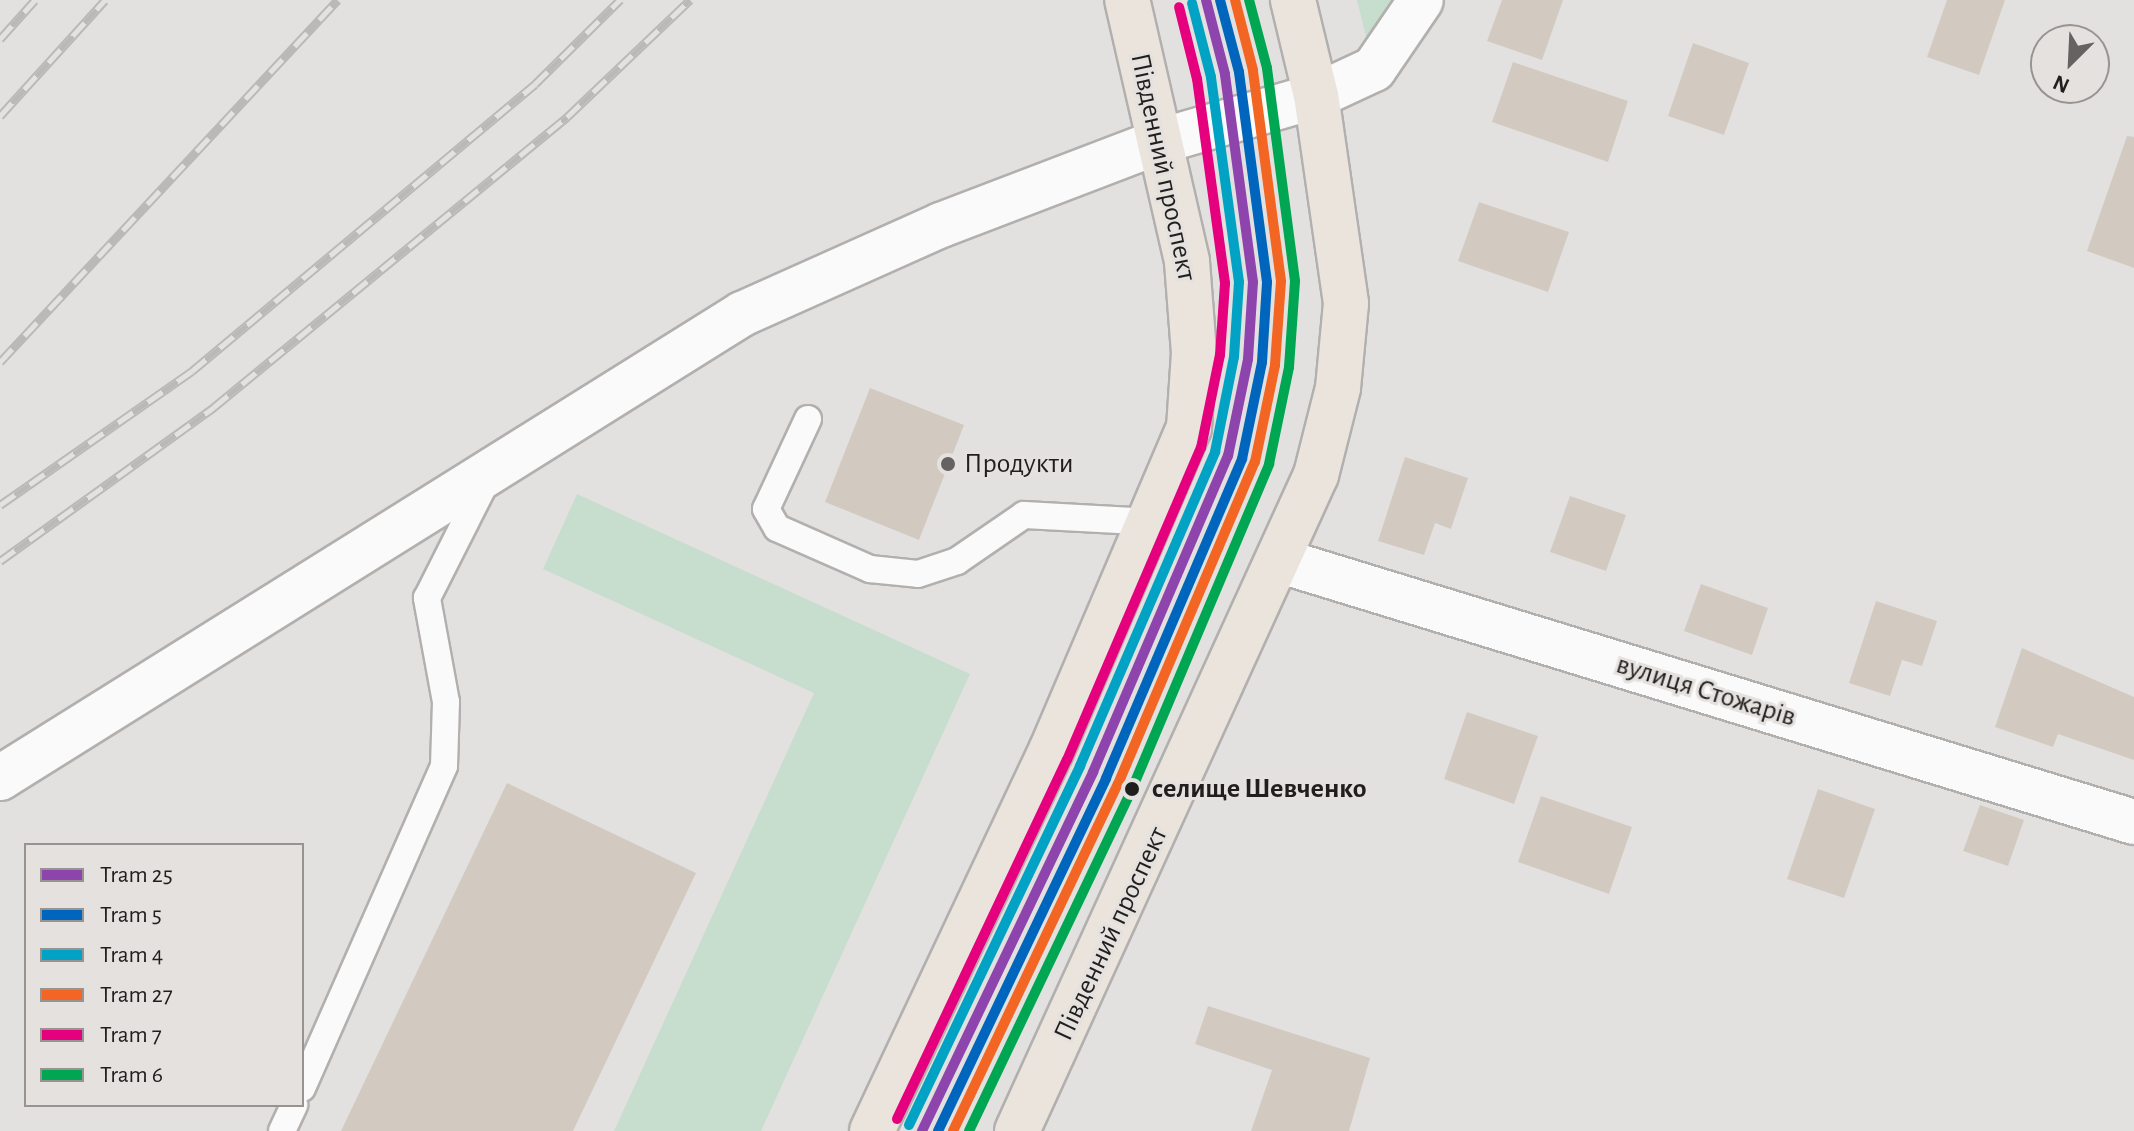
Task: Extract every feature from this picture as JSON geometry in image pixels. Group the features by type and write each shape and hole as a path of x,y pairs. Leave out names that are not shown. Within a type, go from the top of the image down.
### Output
{"main road":[{"name":"Південний проспект","path":"872,1131 1152,522 1189,428 1194,353 1187,261 1127,0"},
{"name":"Південний проспект","path":"1017,1131 1316,475 1338,388 1346,303 1316,96 1293,0"}],"street":[{"path":"0,778 338,573 492,470 742,314 941,225 1161,141 1316,96 1374,69 1421,0"},
{"name":"вулиця Стожарів","path":"1278,560 2134,822"}],"lane":[{"path":"808,419 766,509 777,528 870,569 918,574 957,561 1024,515 1152,522"},
{"path":"304,1083 444,766 446,702 427,598 492,470"},
{"path":"282,1131 293,1107"}],"green space":[{"path":"1357,0 1421,0 1374,69"},
{"path":"577,494 970,674 761,1131 614,1131 814,693 543,569"}],"building":[{"path":"1502,0 1563,0 1542,60 1487,41"},
{"path":"1947,0 2005,0 1979,75 1927,57"},
{"path":"1693,43 1749,63 1724,135 1668,116"},
{"path":"1513,62 1628,101 1608,162 1492,122"},
{"path":"2127,136 2134,137 2134,268 2087,251"},
{"path":"1479,202 1569,232 1548,292 1458,261"},
{"path":"870,388 964,425 919,540 825,502"},
{"path":"1405,457 1468,478 1451,529 1435,523 1424,555 1378,541"},
{"path":"1570,496 1626,515 1606,571 1550,552"},
{"path":"1701,584 1768,608 1752,655 1684,631"},
{"path":"1876,601 1937,621 1922,666 1902,660 1890,696 1849,683"},
{"path":"2022,648 2134,697 2134,760 2058,734 2053,747 1995,727"},
{"path":"1467,712 1538,736 1514,804 1444,779"},
{"path":"507,783 696,873 573,1131 341,1131"},
{"path":"1818,789 1875,809 1844,898 1787,879"},
{"path":"1541,796 1632,827 1609,894 1518,862"},
{"path":"1980,805 2024,820 2008,866 1963,851"},
{"path":"1208,1006 1370,1058 1349,1131 1251,1131 1272,1070 1195,1044"}],"railway":[{"path":"0,39 35,0"},
{"path":"0,116 105,0"},
{"path":"0,362 337,0"},
{"path":"0,505 192,371 535,84 620,0"},
{"path":"0,561 214,407 567,117 690,0"}],"tram line":[{"name":"25","path":"922,1131 1093,772 1228,456 1248,359 1253,282 1225,74 1206,0"},
{"name":"5","path":"938,1131 1106,778 1242,459 1262,362 1267,282 1239,72 1220,0"},
{"name":"27","path":"953,1131 1118,784 1255,462 1275,365 1281,281 1253,70 1235,0"},
{"name":"6","path":"969,1131 1132,789 1269,464 1289,367 1295,281 1267,68 1249,0"},
{"name":"4","path":"909,1125 1080,766 1215,452 1234,357 1239,282 1211,77 1192,3"},
{"name":"7","path":"897,1119 1067,760 1201,448 1220,355 1225,283 1197,79 1179,7"}],"place":[{"name":"Продукти","path":"948,464"},
{"name":"селище Шевченко","path":"1132,789"}]}
